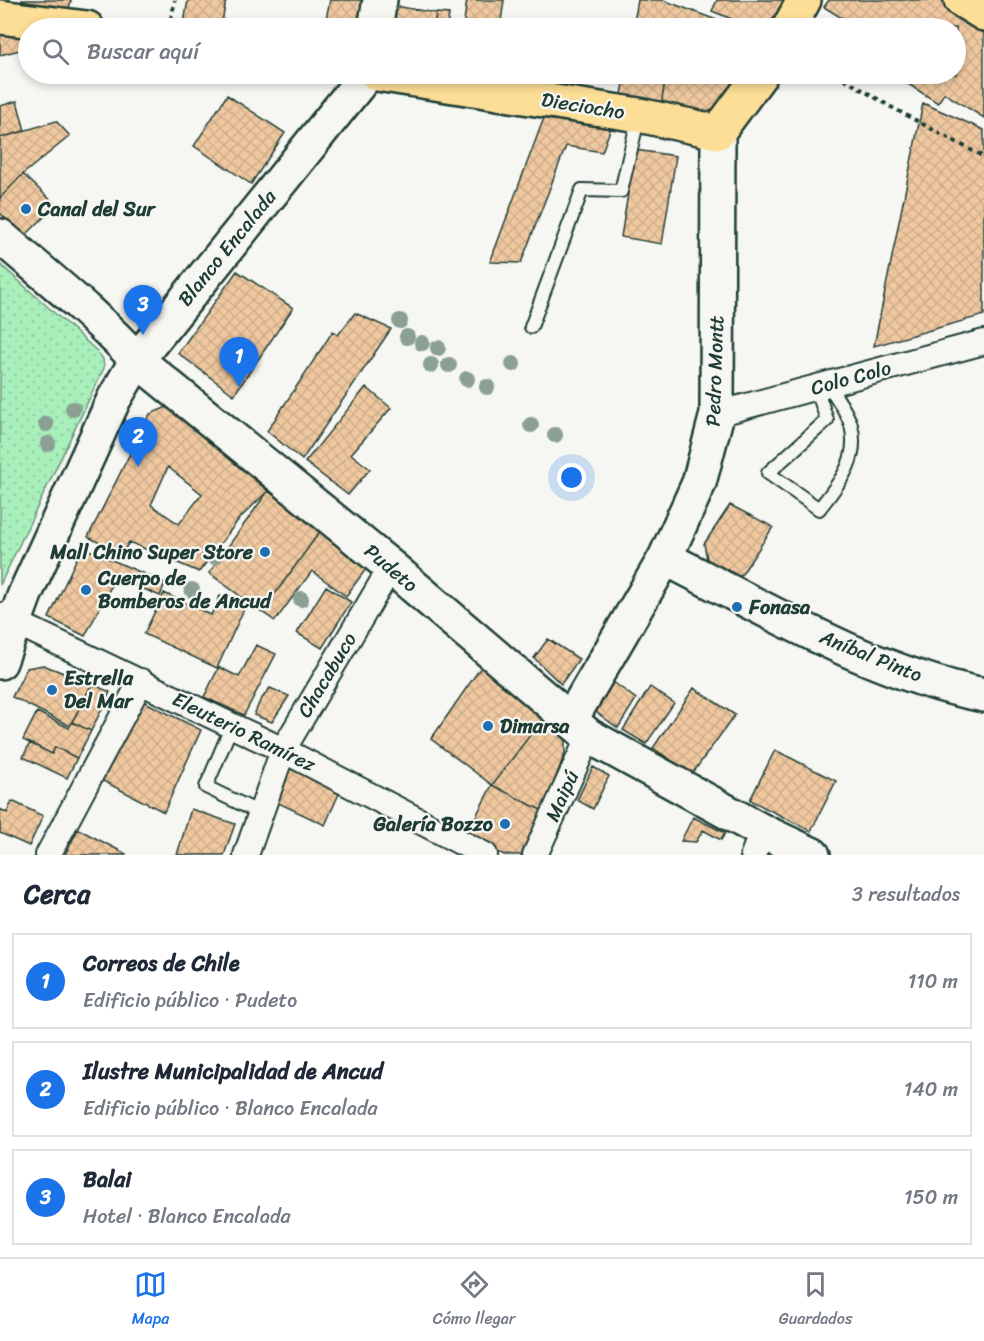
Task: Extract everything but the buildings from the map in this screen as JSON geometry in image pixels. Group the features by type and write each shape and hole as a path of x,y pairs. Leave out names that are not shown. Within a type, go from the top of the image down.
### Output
{"main road":[{"path":"794,18 804,0"},
{"path":"961,0 984,14"},
{"path":"0,17 18,19"},
{"name":"Dieciocho","path":"440,84 639,115 718,132"},
{"path":"718,132 754,84"}],"street":[{"path":"377,18 380,0"},
{"name":"Blanco Encalada","path":"0,662 7,618 114,399 137,360 359,84"},
{"name":"Pedro Montt","path":"580,728 665,558 699,483 717,414 718,132"},
{"name":"Pudeto","path":"3,241 23,254 137,360 391,567 580,728 758,843 813,855"},
{"name":"Colo Colo","path":"717,414 984,342"},
{"name":"Aníbal Pinto","path":"665,558 819,636 867,657 953,689 984,695"},
{"name":"Chacabuco","path":"246,855 283,750 391,567"},
{"name":"Eleuterio Ramírez","path":"7,618 283,750 484,855"},
{"path":"48,855 141,681"},
{"name":"Maipú","path":"535,855 580,728"}],"lane":[{"path":"531,327 582,190 621,191 639,115"},
{"path":"822,386 851,423 854,447 845,474 819,509 768,473 827,420 822,386"},
{"path":"232,725 206,787 260,813"}],"path":[{"path":"172,18 175,0"},
{"path":"853,84 984,157"}],"green space":[{"path":"0,264 98,352 103,359 104,368 0,585"}],"place":[{"name":"Canal del Sur","path":"26,209"},
{"name":"Balai","path":"143,335"},
{"name":"Correos de Chile","path":"239,387"},
{"name":"Ilustre Municipalidad de Ancud","path":"138,467"},
{"name":"Mall Chino Super Store","path":"265,552"},
{"name":"Cuerpo de Bomberos de Ancud","path":"86,590"},
{"name":"Fonasa","path":"737,607"},
{"name":"Estrella Del Mar","path":"52,690"},
{"name":"Dimarsa","path":"488,726"},
{"name":"Galería Bozzo","path":"505,824"}]}
